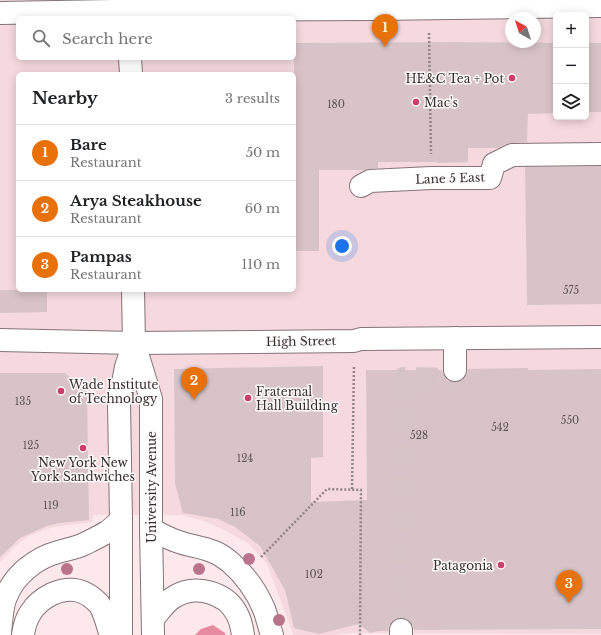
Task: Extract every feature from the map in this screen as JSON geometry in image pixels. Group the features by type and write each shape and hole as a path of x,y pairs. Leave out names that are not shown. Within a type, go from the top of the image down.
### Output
{"street":[{"path":"0,13 130,10 429,8 530,3 601,6"},
{"path":"130,60 130,72"},
{"name":"Lane 5 East","path":"361,186 370,182 490,178 494,164 512,155 601,154"},
{"name":"University Avenue","path":"133,292 134,342 151,399 153,627"},
{"name":"High Street","path":"0,340 134,342 601,337"},
{"path":"455,338 455,370"},
{"name":"University Avenue","path":"121,635 119,402 126,367 134,342"},
{"path":"0,634 5,598 11,585 21,574 32,564 44,557 69,550 108,532 121,520"},
{"path":"151,529 170,539 216,552 226,559 254,588 265,611 272,635"},
{"path":"23,635 26,621 38,604 60,590 69,589 78,590 87,594 100,605 110,633 113,635"},
{"path":"153,627 172,597 193,590 217,594 230,604 237,612 241,621 243,635"}],"path":[{"path":"428,179 429,8"},
{"path":"352,489 354,340"},
{"path":"243,575 327,489 361,490 360,635"}],"shaded area":[{"path":"0,0 601,0 601,634 353,633 335,635 294,635 267,564 248,543 204,521 181,515 93,515 92,522 53,527 29,536 14,547 0,562"},
{"path":"213,625 225,633 225,635 195,635 201,629"}],"building":[{"path":"296,43 505,43 505,48 541,48 541,43 553,43 553,113 528,114 527,142 506,144 498,148 468,148 468,162 378,162 378,168 365,170 319,170 319,251 296,251 296,72 294,72 294,60 296,60"},
{"path":"589,43 601,43 601,112 589,112"},
{"path":"601,166 601,304 527,305 525,167"},
{"path":"0,290 16,290 16,292 47,292 47,312 0,313"},
{"path":"323,366 323,457 311,458 311,502 367,500 366,370 442,370 448,381 455,382 461,381 466,377 468,369 601,369 601,629 414,630 412,623 407,619 401,618 395,619 390,623 388,631 370,633 359,624 319,634 294,628 285,590 260,546 235,527 218,519 183,513 175,483 174,369"},
{"path":"0,373 65,373 87,392 89,520 59,523 47,526 20,538 0,557"}],"tunnel":[{"path":"401,630 404,378 455,379 455,370"}],"place":[{"name":"Bare","path":"385,47"},
{"name":"HE&C Tea + Pot","path":"512,78"},
{"name":"Mac's","path":"416,102"},
{"name":"Wade Institute of Technology","path":"61,391"},
{"name":"Fraternal Hall Building","path":"248,398"},
{"name":"Arya Steakhouse","path":"194,400"},
{"name":"New York New York Sandwiches","path":"83,448"},
{"name":"Patagonia","path":"501,565"},
{"name":"Pampas","path":"569,603"}]}
